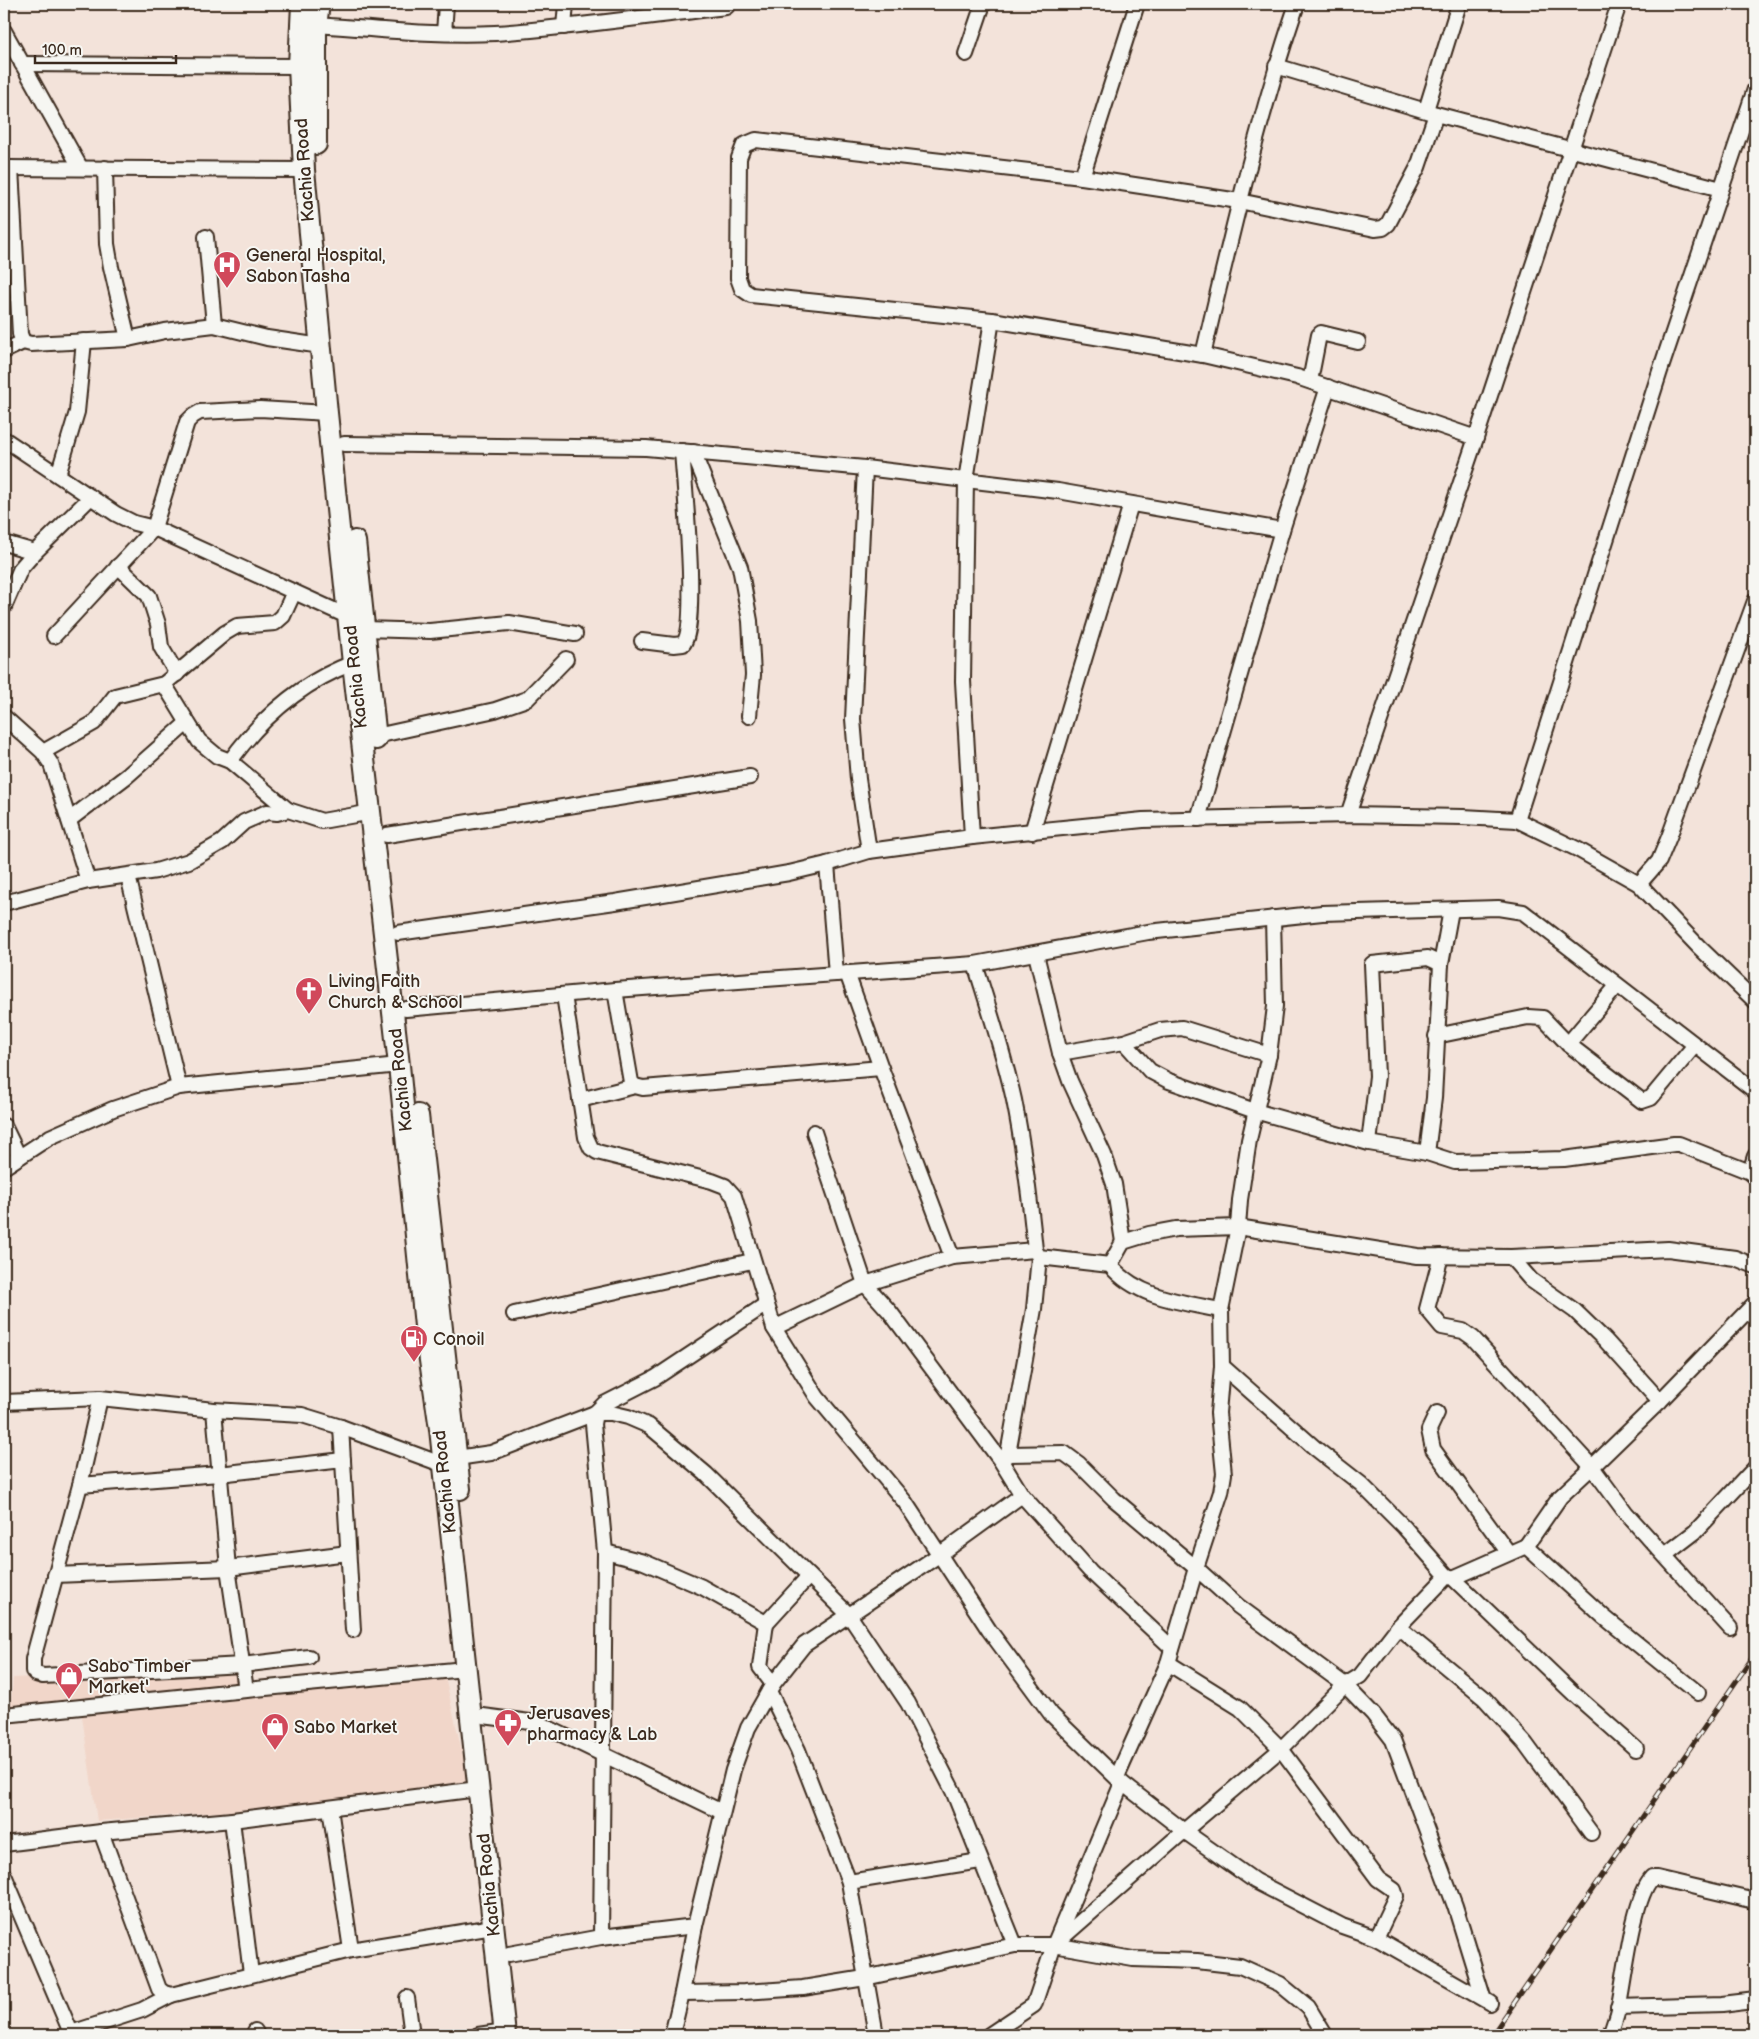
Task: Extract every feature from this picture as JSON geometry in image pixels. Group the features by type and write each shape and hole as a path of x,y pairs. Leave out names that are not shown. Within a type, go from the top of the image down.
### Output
{"highway":[{"name":"Kachia Road","path":"302,4 299,66 304,170 327,413 353,664 372,812 400,1065 425,1326 447,1428"},
{"name":"Kachia Road","path":"319,4 316,25 315,130 317,172 344,444 406,1009 447,1428 465,1669 494,1927 509,2034"},
{"name":"Kachia Road","path":"450,1462 483,1716 509,1954 509,2034"}],"street":[{"path":"444,33 446,4"},
{"path":"564,27 566,4"},
{"path":"316,25 444,33 494,33 564,27 662,9 726,7 730,4"},
{"path":"966,54 983,4"},
{"path":"1082,177 1137,4"},
{"path":"1203,355 1239,201 1276,66 1297,4"},
{"path":"1459,4 1418,167 1388,224 1383,228 1375,229 1239,201 1082,177 756,140 744,145 739,158 738,278 742,290 751,295 992,320 1203,355 1310,381 1476,438"},
{"path":"1348,815 1476,438 1619,4"},
{"path":"4,31 80,168"},
{"path":"22,64 299,66"},
{"path":"1276,66 1431,112 1721,189"},
{"path":"1517,820 1660,371 1754,95"},
{"path":"23,342 20,334 7,168 304,170"},
{"path":"105,168 107,244 128,339"},
{"path":"206,237 214,325"},
{"path":"972,837 963,681 966,480 992,320"},
{"path":"4,351 23,342 30,344 128,339 165,331 214,325 267,338 321,346"},
{"path":"1310,381 1319,335 1321,333 1358,342"},
{"path":"58,475 77,412 84,341"},
{"path":"1198,819 1282,530 1328,387"},
{"path":"54,636 154,528 187,422 192,416 200,412 260,409 327,413"},
{"path":"4,438 116,514 134,523 154,528 349,617"},
{"path":"344,444 646,448 865,468 1058,491 1282,530"},
{"path":"642,641 674,645 683,644 686,640 689,627 690,561 688,452"},
{"path":"688,452 740,567 750,621 753,675 749,716"},
{"path":"865,468 853,719 858,779 869,851"},
{"path":"4,607 21,568 92,497"},
{"path":"1032,832 1131,504"},
{"path":"4,543 35,552"},
{"path":"118,566 149,596 158,624 161,647 177,674"},
{"path":"43,752 94,723 115,696 164,684 225,633 237,626 275,623 283,616 294,592"},
{"path":"1639,884 1659,861 1751,628 1755,601"},
{"path":"365,629 430,630 509,623 575,634"},
{"path":"376,736 495,710 527,698 566,659"},
{"path":"230,761 246,738 277,707 308,685 336,669 353,664"},
{"path":"164,684 186,723 199,741 208,749 230,761 288,810 322,821 372,812"},
{"path":"4,717 43,752 50,764 70,820 88,881"},
{"path":"70,820 127,776 186,723"},
{"path":"387,835 750,777"},
{"path":"4,903 88,881 156,871 189,861 222,842 244,822 267,812 277,813 288,810"},
{"path":"398,933 615,902 789,873 869,851 972,837 1142,820 1348,815 1463,816 1517,820 1577,849 1639,884 1699,947 1755,1001"},
{"path":"827,864 842,973 881,1068 952,1257"},
{"path":"128,876 179,1087"},
{"path":"406,1009 615,990 975,964 1148,932 1322,913 1498,908 1523,912 1755,1091"},
{"path":"1427,1152 1434,1098 1441,964 1452,910"},
{"path":"989,2035 1034,2005 1054,1945 1168,1663 1221,1492 1223,1458 1218,1413 1222,1366 1221,1310 1238,1227 1248,1140 1269,1055 1275,1006 1273,918"},
{"path":"1036,954 1060,1053 1070,1081 1104,1155 1114,1184 1123,1242 1110,1265"},
{"path":"1369,1144 1377,1076 1372,964 1428,958 1441,964"},
{"path":"975,964 996,1031 1013,1098 1028,1175 1037,1253 1034,1309 1004,1458"},
{"path":"1568,1044 1617,986"},
{"path":"615,990 631,1082 635,1086"},
{"path":"564,995 586,1137 590,1148 597,1152 712,1180 725,1186 734,1196 765,1306 774,1328 818,1397 905,1502 989,1630 1051,1714 1120,1780 1184,1830 1255,1881 1342,1926 1376,1938 1462,1988 1487,2000 1455,1906 1393,1740 1373,1714 1345,1685 1238,1606 1114,1499 1079,1464 1064,1453 1004,1458"},
{"path":"1436,1036 1528,1017 1543,1018 1568,1044 1642,1101 1651,1098 1695,1045"},
{"path":"1060,1053 1124,1042 1160,1030 1182,1028 1269,1055"},
{"path":"1124,1042 1150,1070 1169,1081 1255,1111 1369,1144 1427,1152 1455,1162 1564,1159 1679,1144 1753,1175 1755,1156"},
{"path":"4,1167 50,1137 113,1109 179,1087 400,1065"},
{"path":"580,1100 635,1086 643,1088 881,1068"},
{"path":"4,1126 19,1157"},
{"path":"814,1132 865,1284 890,1312 1004,1458 1022,1495 1090,1572 1172,1648"},
{"path":"1123,1242 1149,1234 1176,1229 1238,1227 1417,1256 1511,1257 1668,1249 1735,1258 1755,1266"},
{"path":"774,1328 865,1284 952,1257 1037,1253 1110,1265 1118,1275 1154,1296 1221,1310"},
{"path":"1441,1256 1427,1309 1442,1327 1463,1331 1473,1338 1592,1467 1626,1512 1730,1628"},
{"path":"1511,1257 1531,1280 1575,1311 1606,1340 1660,1402"},
{"path":"514,1314 752,1261"},
{"path":"1054,1945 1184,1830 1281,1749 1345,1685 1360,1676 1398,1627 1450,1577 1526,1546 1560,1497 1660,1402 1755,1303"},
{"path":"601,1937 605,1552 593,1424 595,1413 604,1404 655,1378 765,1306"},
{"path":"1222,1366 1315,1448 1361,1484 1450,1577 1574,1694 1636,1749"},
{"path":"100,1398 80,1485 54,1575 33,1659 33,1671 43,1676 242,1665 309,1657"},
{"path":"4,1402 100,1398 214,1410 302,1415 450,1462 491,1453 595,1413 611,1412 649,1426 706,1474 849,1616 908,1704 953,1791 1014,1945"},
{"path":"214,1410 228,1568 246,1690"},
{"path":"1437,1413 1429,1430 1433,1450 1508,1552"},
{"path":"341,1427 353,1630"},
{"path":"80,1485 219,1474 343,1460"},
{"path":"1665,1555 1695,1532 1755,1468"},
{"path":"672,2035 695,1926 733,1770 748,1728 771,1687 804,1645 939,1556 1022,1495"},
{"path":"1526,1546 1604,1617 1698,1693"},
{"path":"54,1575 228,1568 348,1552"},
{"path":"605,1552 644,1562 702,1587 766,1623"},
{"path":"809,1576 766,1623 760,1667 771,1687 798,1750 849,1882 876,2035"},
{"path":"1398,1627 1484,1698 1525,1743 1591,1833"},
{"path":"1168,1663 1240,1708 1281,1749 1378,1879 1394,1890 1396,1896 1376,1938"},
{"path":"4,1715 465,1669"},
{"path":"483,1716 538,1723 722,1812"},
{"path":"4,1844 101,1832 232,1820 478,1789"},
{"path":"330,1808 351,1950"},
{"path":"232,1820 251,1974"},
{"path":"101,1832 159,1989 164,1994 171,1995"},
{"path":"849,1882 980,1861"},
{"path":"4,1874 72,2034 142,2010 171,1995 251,1974 351,1950 494,1927"},
{"path":"1610,2035 1618,2007 1628,1948 1640,1903 1652,1878 1755,1901"},
{"path":"509,1954 601,1937 695,1926"},
{"path":"682,1993 744,1992 803,1988 865,1978 1014,1945 1054,1945 1133,1959 1197,1961 1240,1966 1280,1984 1308,2007 1325,2035"},
{"path":"407,1998 412,2035"},
{"path":"1618,2007 1721,2004 1755,2000"},
{"path":"478,2035 509,2034"}],"shaded area":[{"name":"Sabo Timber Market'","path":"241,1668 243,1688 10,1713 13,1678"},
{"name":"Sabo Market","path":"445,1677 470,1787 232,1811 97,1821 82,1716"}],"railway":[{"path":"1492,2035 1755,1654"}],"place":[{"name":"General Hospital, Sabon Tasha","path":"227,289"},
{"name":"Living Faith Church & School","path":"309,1015"},
{"name":"Conoil","path":"414,1363"},
{"name":"Sabo Timber Market'","path":"69,1700"},
{"name":"Jerusaves pharmacy & Lab","path":"508,1747"},
{"name":"Sabo Market","path":"275,1751"}]}
